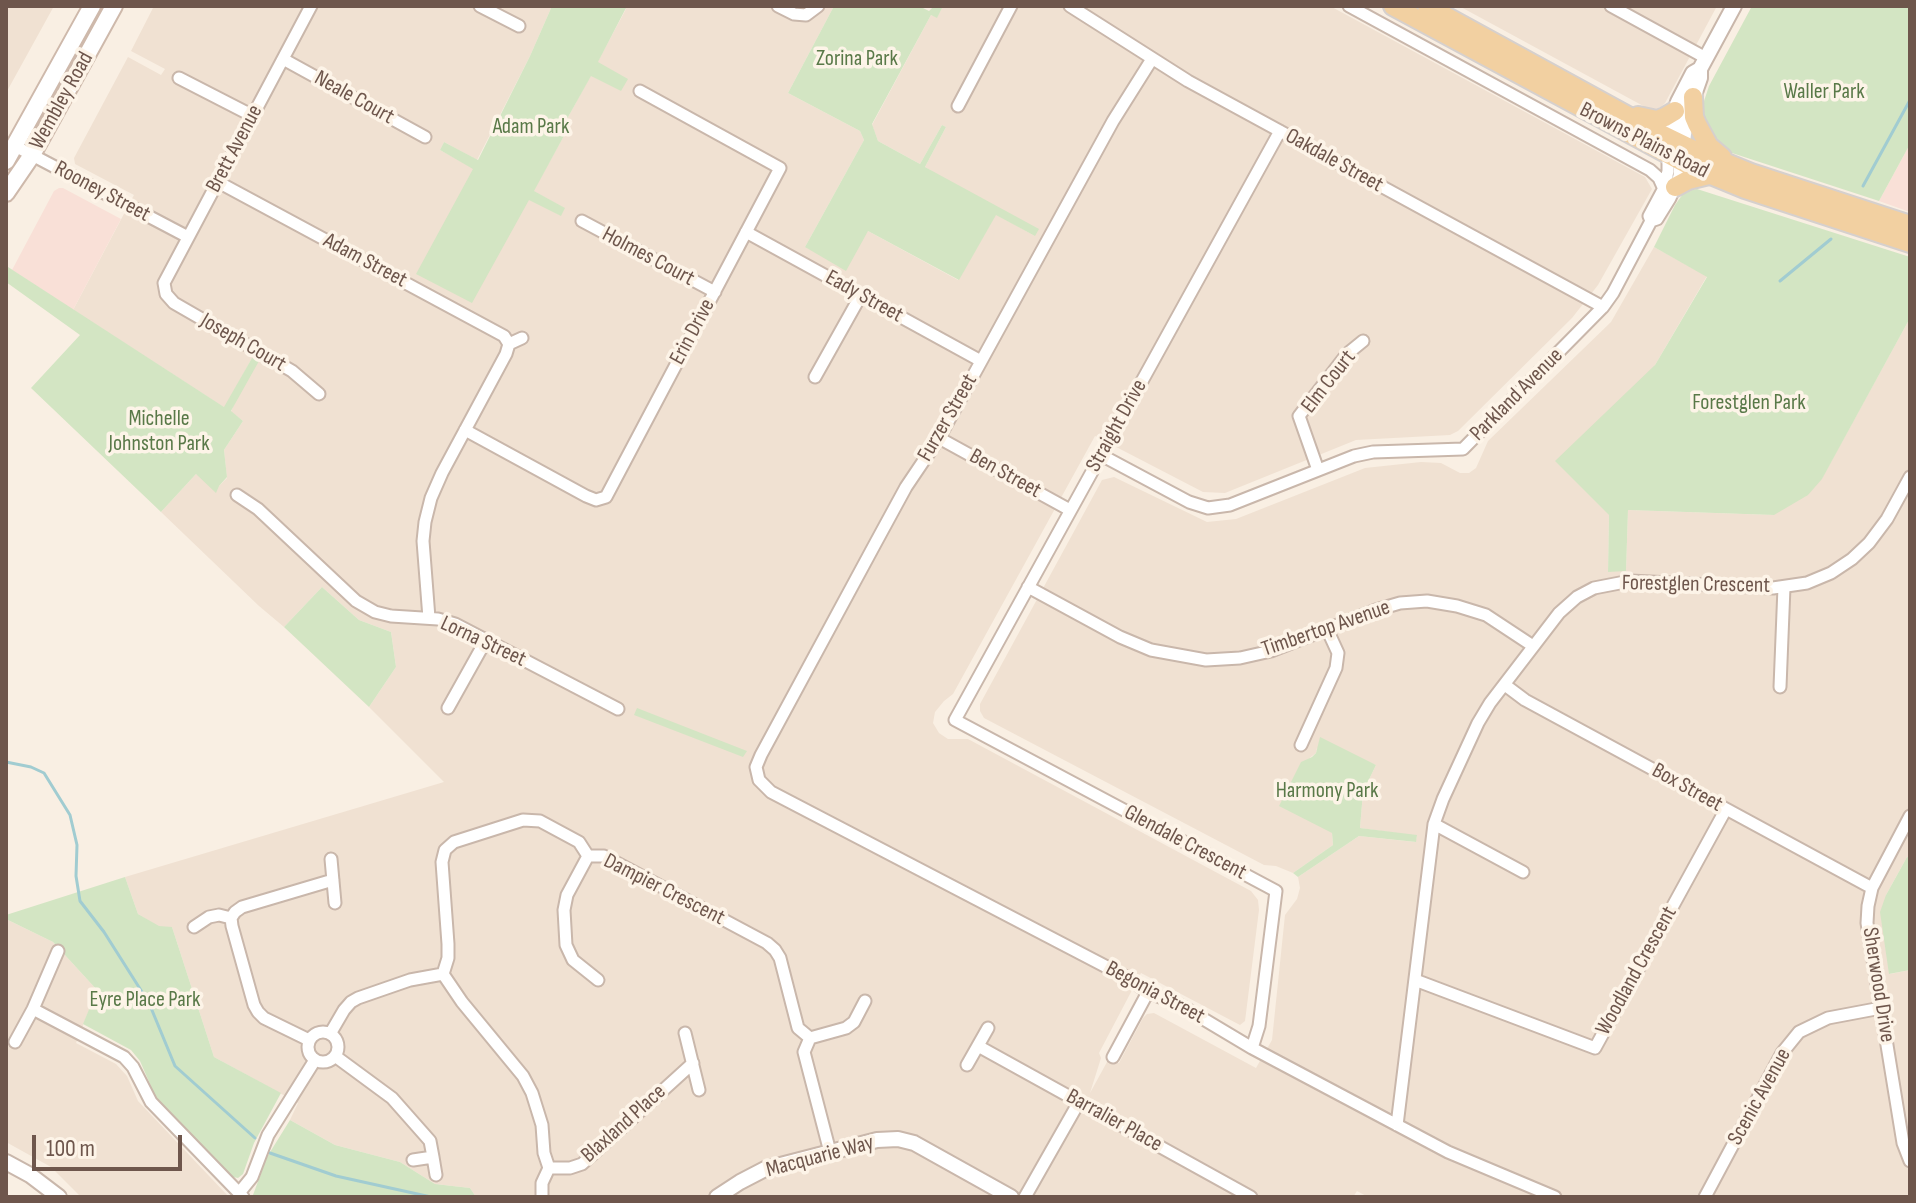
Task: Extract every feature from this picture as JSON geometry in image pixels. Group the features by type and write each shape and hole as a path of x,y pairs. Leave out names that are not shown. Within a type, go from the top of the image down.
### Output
{"main road":[{"name":"Wembley Road","path":"6,161 92,6"},
{"name":"Wembley Road","path":"6,193 32,155 114,6"},
{"name":"Browns Plains Road","path":"1393,6 1675,150 1730,165 1910,225"},
{"name":"Browns Plains Road","path":"1427,6 1620,112 1709,175 1910,243"},
{"path":"1693,97 1694,117 1700,130 1709,146 1730,165"},
{"path":"1620,112 1657,120 1675,111"},
{"path":"1669,187 1709,175"}],"street":[{"name":"Brett Avenue","path":"166,294 164,283 311,6"},
{"path":"480,6 519,26"},
{"path":"778,6 794,14 806,15 818,6"},
{"path":"958,106 1011,6"},
{"name":"Oakdale Street","path":"1070,6 1188,81 1603,307"},
{"name":"Browns Plains Road","path":"1349,6 1641,165 1669,187"},
{"path":"1611,6 1703,63"},
{"path":"1675,150 1675,111 1693,73 1703,63 1734,6"},
{"name":"Neale Court","path":"283,59 425,137"},
{"name":"Furzer Street","path":"759,780 756,767 761,755 906,487 939,438 1113,121 1152,59"},
{"path":"1675,150 1703,63"},
{"path":"179,78 253,116"},
{"name":"Erin Drive","path":"465,430 586,496 596,500 606,497 780,168 640,91"},
{"name":"Straight Drive","path":"955,720 1280,131"},
{"name":"Rooney Street","path":"15,146 188,237"},
{"name":"Parkland Avenue","path":"1101,455 1189,502 1208,508 1230,505 1354,456 1373,452 1463,449 1603,307 1613,293 1651,221 1657,219 1669,187 1680,172 1675,150"},
{"name":"Adam Street","path":"218,182 504,336 509,344"},
{"name":"Holmes Court","path":"582,221 715,292"},
{"name":"Eady Street","path":"746,232 981,361"},
{"name":"Joseph Court","path":"166,294 174,303 292,371 319,394"},
{"path":"815,377 861,295"},
{"path":"429,618 423,541 425,522 437,485 509,344 522,338"},
{"name":"Elm Court","path":"1318,470 1299,416 1347,354 1363,341"},
{"name":"Ben Street","path":"939,438 1070,510"},
{"name":"Forestglen Crescent","path":"1397,1125 1434,824 1478,723 1559,613 1577,597 1612,583 1630,581 1773,588 1807,583 1831,573 1869,543 1887,519 1910,477"},
{"name":"Lorna Street","path":"237,495 258,509 356,601 375,612 455,624 618,709"},
{"name":"Timbertop Avenue","path":"1028,587 1120,637 1151,650 1206,660 1240,658 1271,651 1376,610 1400,603 1427,601 1486,615 1533,646"},
{"path":"1780,687 1784,587"},
{"path":"1301,745 1336,668 1338,653 1327,629"},
{"path":"448,708 486,640"},
{"name":"Box Street","path":"1505,685 1525,700 1872,888"},
{"name":"Glendale Crescent","path":"955,720 1276,891 1259,1026 1252,1048"},
{"name":"Begonia Street","path":"759,780 771,792 1126,977 1148,992 1180,1005 1252,1048 1448,1152 1555,1197"},
{"name":"Woodland Crescent","path":"1415,980 1595,1048 1726,809"},
{"name":"Sherwood Drive","path":"1910,816 1872,888 1867,923 1903,1143 1910,1161"},
{"name":"Dampier Crescent","path":"443,974 448,958 442,862 445,850 454,842 523,820 540,821 579,842 588,856 604,856 767,943 780,958 798,1028 810,1038 804,1052 830,1152"},
{"path":"1434,824 1523,872"},
{"path":"588,856 567,895 564,910 566,945 573,960 598,980"},
{"path":"331,859 335,903"},
{"path":"309,1040 258,1012 231,918 242,907 333,880"},
{"path":"194,927 209,917 219,915 231,918"},
{"path":"15,1042 58,951"},
{"path":"330,1034 351,1002 410,980 443,974 523,1076 538,1110 549,1168 542,1183 542,1197"},
{"path":"1113,1057 1148,992"},
{"path":"810,1038 846,1028 854,1022 865,1001"},
{"name":"Scenic Avenue","path":"1705,1197 1782,1053 1799,1032 1828,1018 1881,1008"},
{"path":"33,1009 124,1057 133,1067 151,1102 241,1195 252,1177 268,1135 315,1060"},
{"path":"967,1065 988,1028"},
{"path":"321,1032 330,1034 338,1046 335,1056 328,1061 315,1060 309,1053 309,1040 321,1032"},
{"name":"Blaxland Place","path":"685,1033 699,1090"},
{"name":"Barralier Place","path":"978,1046 1251,1197"},
{"path":"335,1056 392,1098 430,1141 436,1175"},
{"name":"Blaxland Place","path":"549,1168 570,1168 582,1164 693,1063"},
{"path":"1025,1197 1079,1102"},
{"name":"Macquarie Way","path":"717,1197 765,1169 877,1140 898,1139 914,1143 1011,1197"},
{"path":"413,1160 433,1157"},
{"path":"6,1162 59,1197"}],"shaded area":[{"path":"6,6 54,6 6,93"},
{"path":"154,6 552,6 477,160 444,142 440,150 560,215 564,208 533,191 565,134 567,119 591,75 627,80 597,63 626,9 622,6 834,6 788,93 860,131 864,140 805,247 868,231 958,280 996,214 1035,236 925,167 946,127 942,125 920,164 878,141 872,125 931,15 937,17 943,6 1330,6 1645,177 1652,189 1598,285 1572,318 1458,431 1450,435 1356,440 1225,493 1203,492 1095,436 953,694 935,712 933,723 939,733 948,739 968,739 1251,891 1258,900 1259,910 1245,1021 1240,1025 1141,973 1099,1053 1101,1058 1090,1093 1107,1062 1119,1063 1147,1014 1154,1013 1256,1068 1272,1040 1285,915 1297,899 1300,888 1298,877 1359,836 1415,842 1417,836 1360,828 1363,792 1376,765 1317,748 1316,753 1307,760 1332,833 1333,845 1293,873 1264,865 984,718 980,704 1102,480 1114,477 1207,522 1236,519 1365,468 1421,462 1441,463 1460,473 1469,473 1476,468 1488,441 1611,322 1654,247 1707,276 1655,365 1609,515 1608,571 1626,571 1628,510 1773,515 1822,478 1910,318 1910,858 1907,857 1886,895 1890,974 1910,970 1910,1197 1368,1197 1357,1191 1353,1197 476,1197 470,1188 435,1184 400,1162 335,1145 290,1120 298,1103 214,1057 172,927 159,927 138,914 125,877 444,782 369,707 396,667 391,632 359,620 322,587 284,627 161,512 196,474 219,486 227,478 224,450 243,421 231,412 252,358 225,408 73,310 134,195 75,164 74,158 128,57 161,75 165,69 131,51"},
{"path":"1459,6 1717,6 1665,103 1655,109 1647,108"},
{"path":"1910,144 1910,212 1879,201"},
{"path":"59,188 121,219 73,310 12,270 54,191"},
{"path":"6,919 53,942 97,990 76,1043 116,1064 127,1076 138,1101 229,1197 81,1197 51,1167 6,1142"}],"green space":[{"name":"Adam Park","path":"552,6 626,8 598,62 628,79 621,91 591,76 567,119 565,134 534,191 565,208 561,216 529,200 472,303 416,274 473,169 440,150 444,142 478,160"},
{"name":"Zorina Park","path":"834,6 919,6 929,11 934,6 943,6 937,18 931,15 872,124 878,141 920,164 942,125 946,127 925,167 1039,229 1035,236 996,215 959,280 868,231 846,271 805,247 864,140 860,131 788,93"},
{"name":"Waller Park","path":"1752,6 1910,6 1910,144 1879,201 1732,153 1712,141 1702,115 1703,104 1709,86"},
{"name":"Forestglen Park","path":"1697,189 1910,257 1910,318 1822,479 1808,495 1774,515 1628,510 1626,571 1608,572 1609,515 1555,461 1655,365 1707,277 1654,247 1685,191"},
{"name":"Michelle Johnston Park","path":"8,267 224,407 252,358 259,361 231,411 243,421 224,450 227,477 216,493 196,474 161,512 31,388 80,335 6,282"},
{"path":"322,587 359,620 391,632 396,667 369,707 284,627"},
{"path":"637,708 747,751 743,757 634,715"},
{"name":"Harmony Park","path":"1320,737 1376,765 1363,792 1360,828 1417,835 1416,842 1359,836 1298,877 1293,873 1333,845 1332,833 1279,806 1301,762 1316,753"},
{"path":"1907,857 1910,858 1910,970 1889,974 1880,912"},
{"name":"Eyre Place Park","path":"125,877 138,914 159,926 172,927 214,1057 281,1093 254,1143 243,1174 238,1178 233,1177 156,1098 140,1061 131,1050 83,1024 97,990 53,942 6,919 6,915"},
{"path":"290,1120 335,1145 400,1162 435,1184 470,1188 476,1197 255,1197 253,1195 267,1157"}],"waterway":[{"path":"1863,186 1910,100"},
{"path":"1780,281 1831,239"},
{"path":"6,762 44,773 70,815 77,845 76,876 80,901 104,932 149,1003 175,1066 255,1138"},
{"path":"270,1153 336,1176 431,1197"}]}
